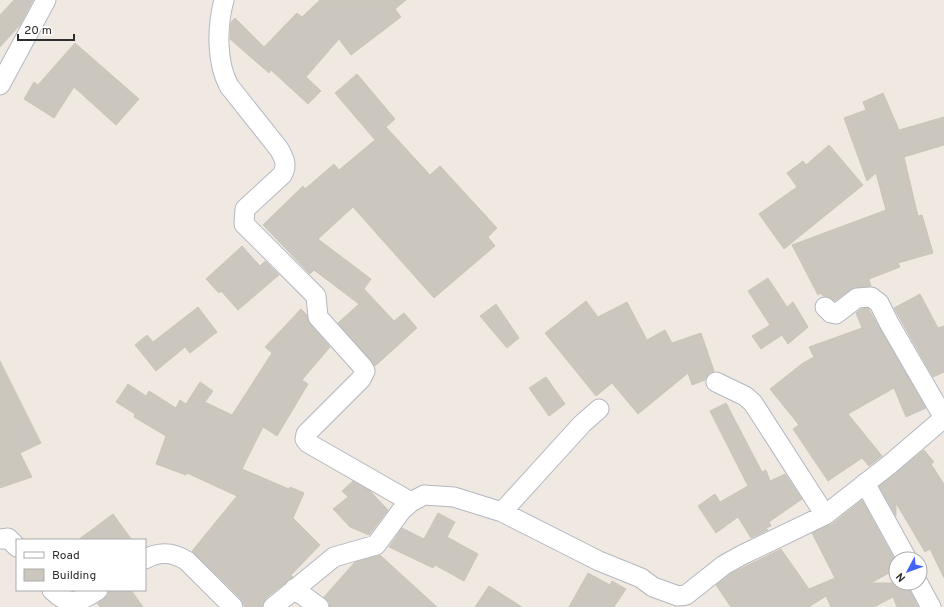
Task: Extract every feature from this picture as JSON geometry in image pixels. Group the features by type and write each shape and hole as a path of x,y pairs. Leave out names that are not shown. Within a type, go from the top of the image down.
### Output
{"street":[{"path":"0,85 46,0"},
{"path":"224,0 220,13 220,65 223,76 229,86 279,149 285,158 286,168 282,174 245,209 244,224 316,296 318,317 365,371 360,379 306,434 305,439 308,443 411,502"},
{"path":"273,607 294,588 334,557 376,545 401,511 411,502 424,495 439,495 466,500 502,512 599,561 641,578 675,600 678,596 686,595 724,565 825,515 889,466 944,418 889,323 880,303 871,297 857,298 836,314 832,314 825,307"},
{"path":"716,382 745,396 753,403 825,515"},
{"path":"502,512 582,424 599,409"},
{"path":"865,483 903,551"},
{"path":"0,539 8,538 16,546"},
{"path":"146,559 160,553 180,557 187,561 233,607"},
{"path":"294,588 319,607"},
{"path":"53,591 65,603 71,604 92,599"},
{"path":"922,591 931,607"}],"building":[{"path":"14,0 33,0 20,25 0,47 0,15"},
{"path":"320,0 406,0 395,9 401,17 351,55 339,39 306,77 321,91 308,104 271,70 269,73 230,39 231,22 235,18 264,47 297,13 302,17"},
{"path":"75,43 139,99 116,125 74,87 54,118 24,99 34,82 38,85"},
{"path":"357,74 395,119 386,127 430,175 440,166 497,228 488,237 495,246 434,298 353,207 318,239 371,279 364,289 394,321 404,313 417,328 375,366 338,323 359,304 314,270 310,274 263,225 303,186 305,189 334,164 339,170 375,140 335,93"},
{"path":"883,93 899,130 944,117 944,145 904,157 918,216 922,215 933,253 898,263 900,267 869,279 871,286 851,289 835,301 823,296 821,293 818,295 792,245 886,210 876,173 867,181 844,118 866,110 863,102"},
{"path":"829,145 863,185 784,249 759,214 797,187 787,173 803,161 806,165"},
{"path":"242,246 260,266 265,261 279,275 238,310 221,291 219,293 206,279"},
{"path":"768,278 787,307 793,302 808,327 788,344 782,335 761,349 752,336 770,325 748,291"},
{"path":"920,294 938,328 944,326 944,372 933,377 894,308"},
{"path":"586,301 598,317 627,302 647,340 665,330 672,343 701,333 714,371 710,373 705,380 692,385 688,373 638,414 612,383 596,396 545,333"},
{"path":"496,304 519,338 507,348 480,316"},
{"path":"198,307 217,332 190,353 185,347 156,371 135,345 147,335 153,342"},
{"path":"868,308 926,408 906,417 894,388 848,414 882,456 869,466 862,458 828,481 793,429 799,425 770,389 803,363 814,357 809,347 862,328 856,313 861,309"},
{"path":"301,309 307,315 310,324 330,347 302,380 308,384 277,436 263,427 242,469 289,489 290,487 304,493 293,518 320,545 291,575 293,577 266,598 262,607 245,607 241,599 192,551 237,496 187,473 186,475 156,464 166,436 134,417 135,414 116,402 128,384 146,396 149,391 176,408 180,400 186,404 200,382 213,391 205,402 232,415 272,353 265,347"},
{"path":"0,361 41,443 20,453 32,477 0,488"},
{"path":"546,377 565,404 549,416 529,388"},
{"path":"726,403 762,472 766,470 770,481 785,474 802,499 769,522 771,526 766,528 768,530 751,538 738,517 716,533 698,506 715,494 720,502 748,486 710,411"},
{"path":"924,450 934,462 931,464 944,484 944,578 930,549 924,551 896,503 896,516 879,486"},
{"path":"353,481 370,491 388,510 369,535 350,527 333,509 348,497 342,491"},
{"path":"862,500 890,551 888,551 888,573 871,583 888,583 888,591 911,591 918,607 897,607 893,597 874,607 831,607 826,596 809,607 731,607 716,585 730,574 781,549 809,589 835,578 812,533 832,524"},
{"path":"438,513 455,522 447,537 478,554 464,581 435,565 433,568 389,547 402,528 424,539"},
{"path":"113,514 131,539 79,539"},
{"path":"380,555 437,607 330,607 329,602 324,597 355,562"},
{"path":"588,573 610,585 612,581 626,589 614,607 569,607"},
{"path":"489,586 522,607 475,607"},
{"path":"109,591 132,591 143,607 100,607 97,603 108,595"}]}
